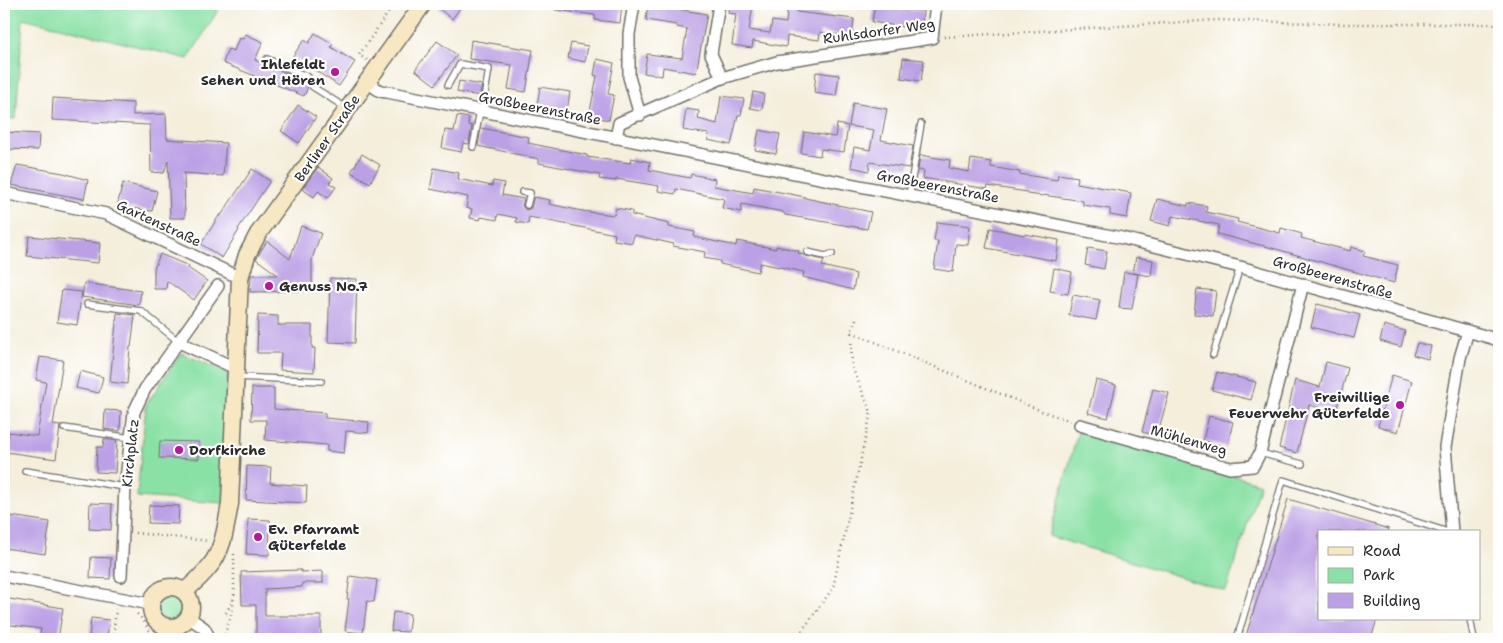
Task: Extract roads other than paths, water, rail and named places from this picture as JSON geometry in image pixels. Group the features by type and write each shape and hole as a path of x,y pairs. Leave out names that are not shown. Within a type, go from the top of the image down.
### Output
{"main road":[{"name":"Berliner Straße","path":"240,278 247,255 258,234 422,4"},
{"path":"184,592 211,566 226,529 230,504 240,278"},
{"path":"167,587 179,588 184,592 191,604 188,617 163,635 160,624 152,616 150,604 156,593 167,587"}],"street":[{"path":"634,4 629,34 629,77 640,115"},
{"path":"719,4 711,54 722,78"},
{"name":"Ruhlsdorfer Weg","path":"616,138 619,123 722,78 777,62 932,38 936,4"},
{"name":"Großbeerenstraße","path":"367,82 387,92 1122,238 1304,284 1499,340"},
{"name":"Gartenstraße","path":"4,193 106,214 240,278"},
{"path":"1260,452 1304,284"},
{"name":"Kirchplatz","path":"121,576 125,487 134,412 145,389 218,286"},
{"path":"1452,530 1445,447 1460,358 1468,331"},
{"path":"179,342 235,373"},
{"name":"Mühlenweg","path":"1080,425 1230,468 1253,466 1260,452"},
{"path":"4,576 150,604"},
{"path":"188,617 204,628 211,639"}],"lane":[{"path":"266,59 308,77 313,87 348,109"},
{"path":"448,85 460,64 489,69 473,147"},
{"path":"909,196 921,124"},
{"path":"522,192 530,193 527,206"},
{"path":"807,252 825,256 832,254"},
{"path":"1213,355 1240,267"},
{"path":"87,304 141,311 179,342"},
{"path":"235,373 321,381"},
{"path":"64,428 130,438"},
{"path":"1260,452 1302,464"},
{"path":"25,471 125,487"},
{"path":"1237,639 1284,480 1442,530"},
{"path":"1470,620 1474,639"}],"place":[{"name":"Ihlefeldt Sehen und Hören","path":"335,72"},
{"name":"Genuss No.7","path":"269,286"},
{"name":"Freiwillige Feuerwehr Güterfelde","path":"1400,405"},
{"name":"Dorfkirche","path":"179,450"},
{"name":"Ev. Pfarramt Güterfelde","path":"258,537"}]}
